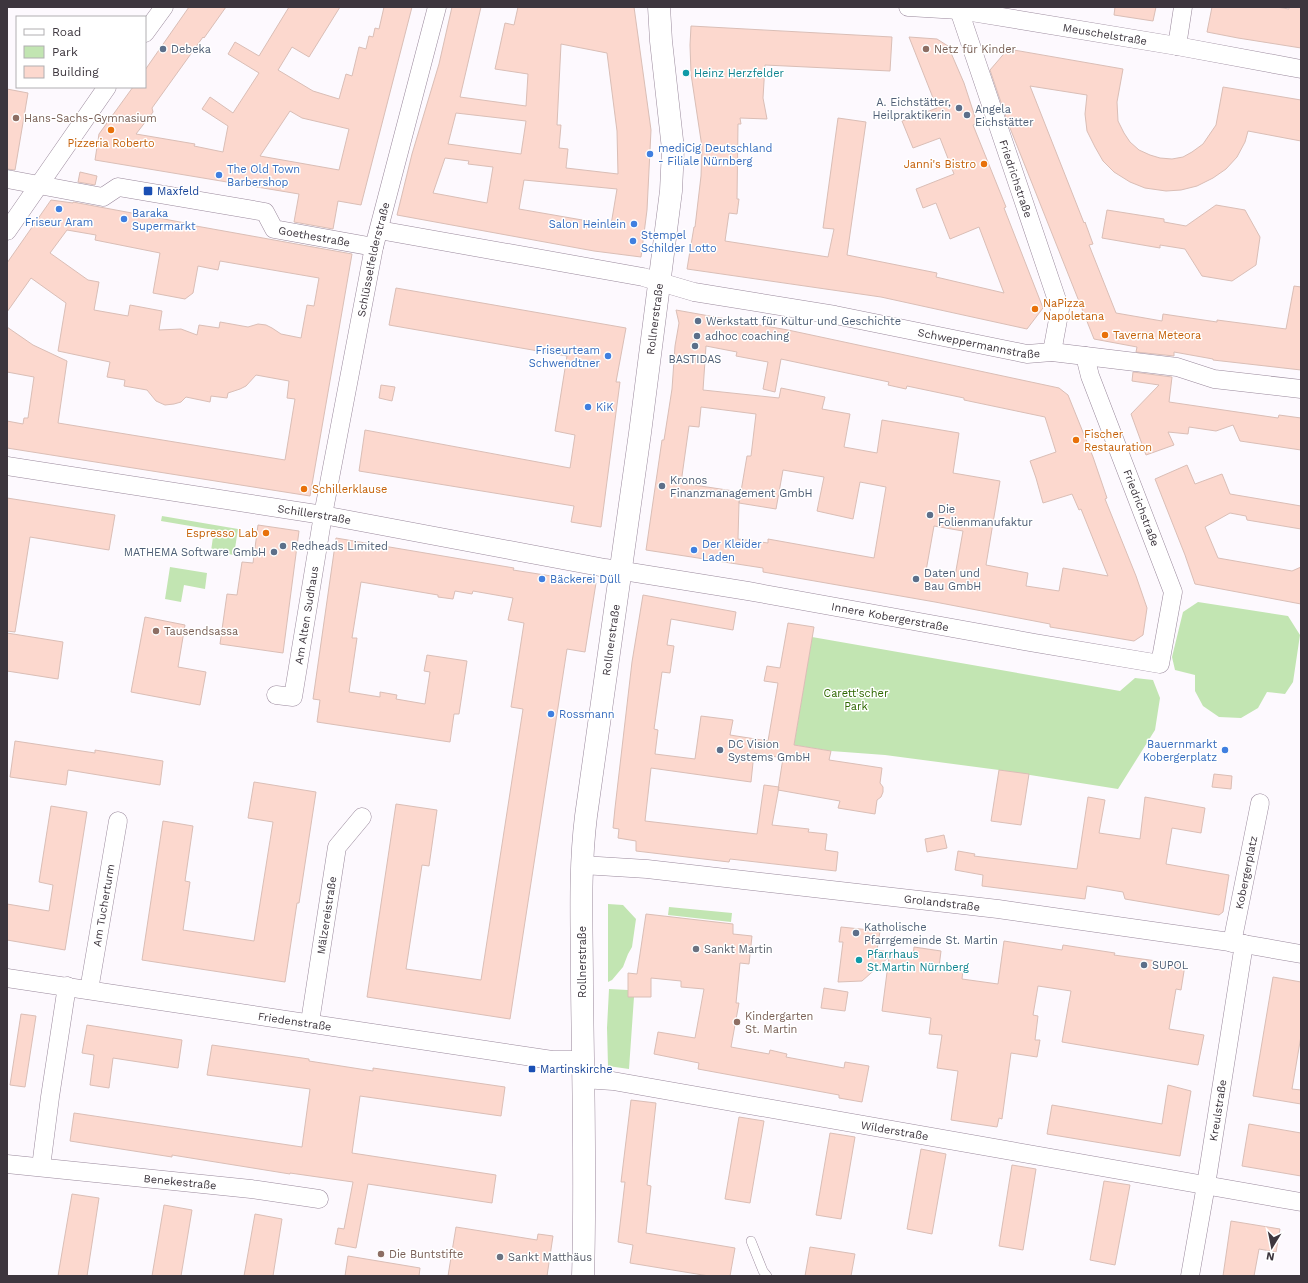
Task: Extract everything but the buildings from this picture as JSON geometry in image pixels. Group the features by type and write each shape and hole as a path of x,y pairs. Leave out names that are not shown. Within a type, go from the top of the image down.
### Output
{"street":[{"path":"146,32 164,7"},
{"name":"Schlüsselfelderstraße","path":"323,516 374,247 437,7"},
{"name":"Rollnerstraße","path":"583,1276 582,865 586,816 660,282 673,169 672,142 661,41 659,7"},
{"name":"Meuschelstraße","path":"908,7 959,9 1301,69"},
{"path":"1176,46 1183,7"},
{"name":"Friedrichstraße","path":"959,9 1060,309 1052,352"},
{"path":"7,231 106,88"},
{"name":"Goethestraße","path":"7,179 103,196 118,187 265,212 274,229 374,247"},
{"path":"378,230 643,277 660,282"},
{"name":"Schweppermannstraße","path":"660,282 694,292 835,314 1027,354 1052,352 1177,366 1214,379 1301,389"},
{"name":"Friedrichstraße","path":"1085,356 1090,376 1173,592 1160,664"},
{"name":"Schillerstraße","path":"7,466 323,516 620,571"},
{"name":"Am Alten Sudhaus","path":"276,695 293,697 323,516"},
{"name":"Innere Kobergerstraße","path":"620,571 755,592 1005,638 1160,664"},
{"name":"Kobergerplatz","path":"1238,944 1260,802"},
{"name":"Mälzereistraße","path":"310,1022 337,847 362,817"},
{"name":"Am Tucherturm","path":"89,990 118,821"},
{"name":"Grolandstraße","path":"582,865 619,866 976,906 1301,954"},
{"name":"Kreulstraße","path":"1190,1276 1206,1185 1238,944"},
{"name":"Friedenstraße","path":"7,978 310,1022 552,1060 583,1070"},
{"path":"41,1167 50,1097 68,986"},
{"name":"Wilderstraße","path":"583,1070 613,1081 1301,1202"},
{"name":"Benekestraße","path":"7,1164 251,1189 319,1199"}],"lane":[{"path":"751,1241 763,1271 767,1276"}],"green space":[{"path":"162,516 238,529 234,555 211,551 214,530 161,521"},
{"path":"170,567 207,573 205,589 184,585 181,602 165,599"},
{"path":"1198,602 1288,616 1300,635 1293,682 1285,694 1267,692 1258,708 1241,718 1219,717 1203,706 1195,691 1195,675 1175,670 1172,657 1183,612"},
{"name":"Carett'scher Park","path":"812,637 1120,691 1135,678 1153,680 1160,698 1155,730 1118,789 999,770 885,755 831,751 794,745"},
{"path":"608,904 623,905 636,919 632,947 623,967 612,980 608,982"},
{"path":"669,907 732,913 731,922 668,915"},
{"path":"609,989 628,990 628,997 634,997 629,1069 608,1066 607,1028"}],"place":[{"name":"Debeka","path":"163,49"},
{"name":"Netz für Kinder","path":"926,49"},
{"name":"Heinz Herzfelder","path":"686,73"},
{"name":"A. Eichstätter, Heilpraktikerin","path":"959,108"},
{"name":"Angela Eichstätter","path":"967,115"},
{"name":"Hans-Sachs-Gymnasium","path":"16,118"},
{"name":"Pizzeria Roberto","path":"111,130"},
{"name":"mediCig Deutschland - Filiale Nürnberg","path":"650,154"},
{"name":"Janni's Bistro","path":"984,164"},
{"name":"The Old Town Barbershop","path":"219,175"},
{"name":"Maxfeld","path":"148,191"},
{"name":"Friseur Aram","path":"59,209"},
{"name":"Baraka Supermarkt","path":"124,219"},
{"name":"Salon Heinlein","path":"634,224"},
{"name":"Stempel Schilder Lotto","path":"633,241"},
{"name":"NaPizza Napoletana","path":"1035,309"},
{"name":"Werkstatt für Kultur und Geschichte","path":"698,321"},
{"name":"Taverna Meteora","path":"1105,335"},
{"name":"adhoc coaching","path":"697,336"},
{"name":"BASTIDAS","path":"695,346"},
{"name":"Friseurteam Schwendtner","path":"608,356"},
{"name":"KiK","path":"588,407"},
{"name":"Fischer Restauration","path":"1076,440"},
{"name":"Kronos Finanzmanagement GmbH","path":"662,486"},
{"name":"Schillerklause","path":"304,489"},
{"name":"Die Folienmanufaktur","path":"930,515"},
{"name":"Espresso Lab","path":"266,533"},
{"name":"Redheads Limited","path":"283,546"},
{"name":"Der Kleider Laden","path":"694,550"},
{"name":"MATHEMA Software GmbH","path":"274,552"},
{"name":"Bäckerei Düll","path":"542,579"},
{"name":"Daten und Bau GmbH","path":"916,579"},
{"name":"Tausendsassa","path":"156,631"},
{"name":"Rossmann","path":"551,714"},
{"name":"DC Vision Systems GmbH","path":"720,750"},
{"name":"Bauernmarkt Kobergerplatz","path":"1225,750"},
{"name":"Katholische Pfarrgemeinde St. Martin","path":"856,933"},
{"name":"Sankt Martin","path":"696,949"},
{"name":"Pfarrhaus St.Martin Nürnberg","path":"859,960"},
{"name":"SUPOL","path":"1144,965"},
{"name":"Kindergarten St. Martin","path":"737,1022"},
{"name":"Martinskirche","path":"532,1069"},
{"name":"Die Buntstifte","path":"381,1254"},
{"name":"Sankt Matthäus","path":"500,1257"}]}
